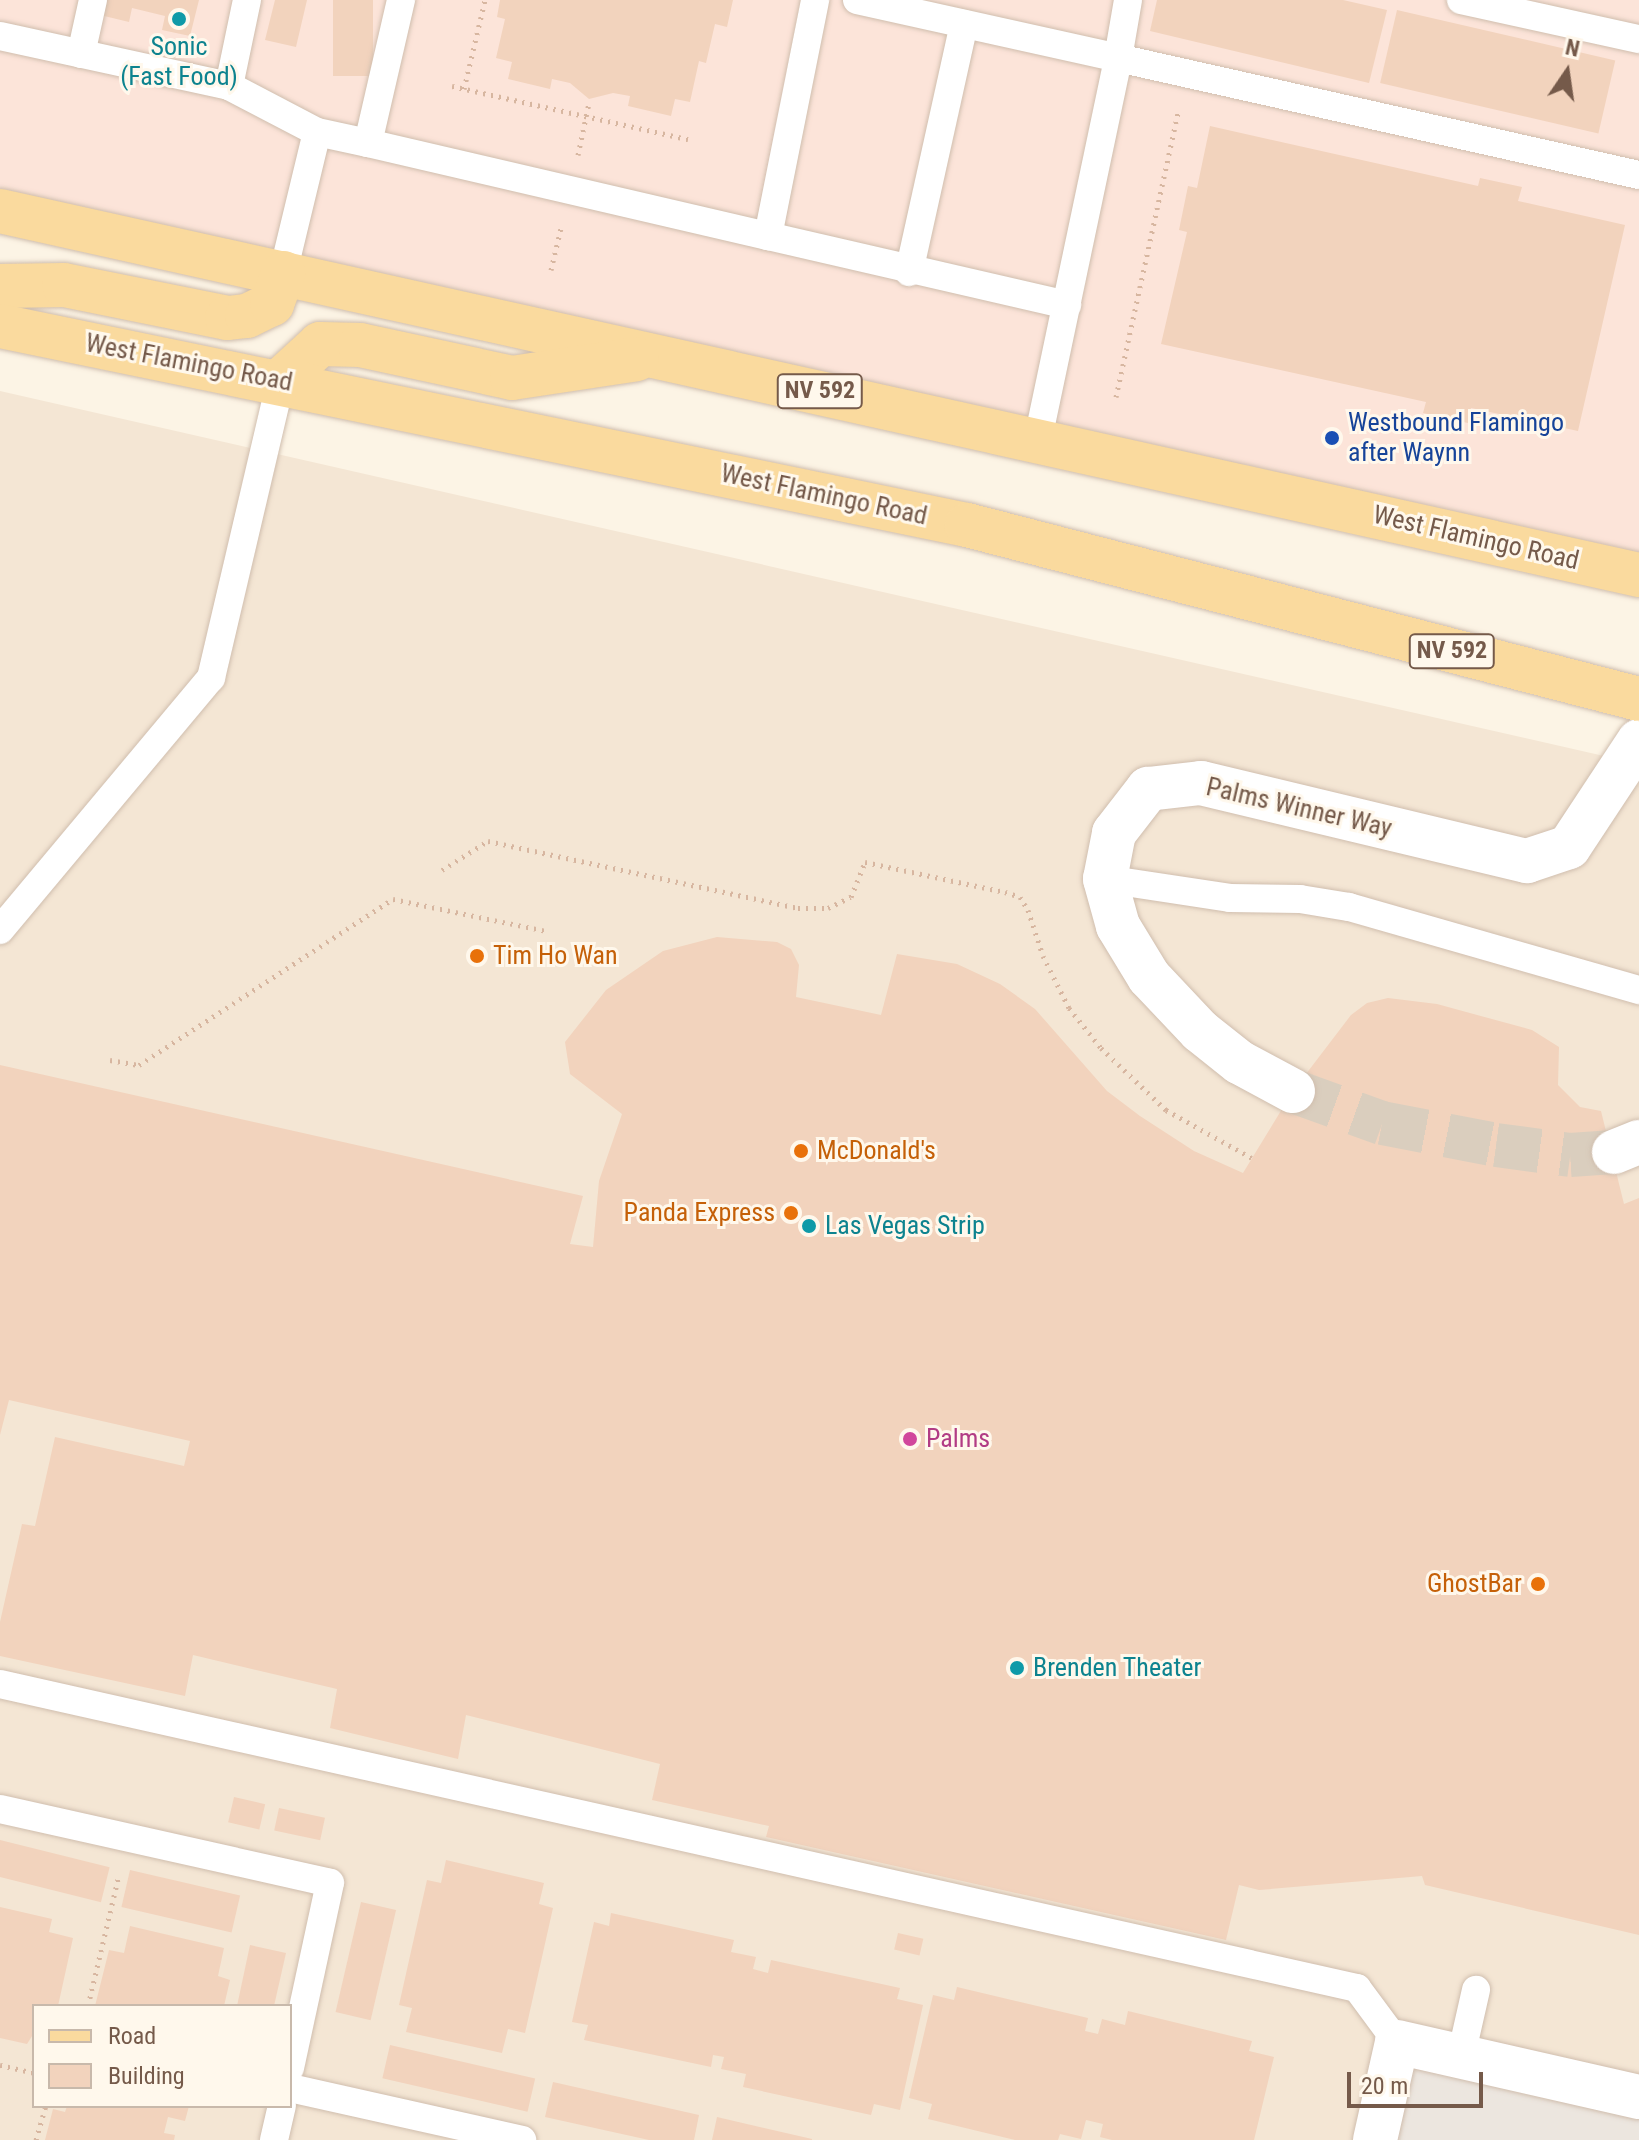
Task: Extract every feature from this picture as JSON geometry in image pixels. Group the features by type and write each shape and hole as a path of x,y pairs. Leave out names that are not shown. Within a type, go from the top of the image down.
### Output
{"main road":[{"name":"West Flamingo Road","path":"0,211 1038,439 1639,575"},
{"path":"0,286 64,285 227,318 247,316 272,304 283,273"},
{"name":"West Flamingo Road","path":"0,326 281,380 967,525 1639,699"},
{"path":"281,380 320,344 360,345 512,378 663,356"}],"street":[{"name":"Palms Winner Way","path":"1293,1091 1239,1062 1200,1031 1149,977 1118,926 1105,879 1114,833 1148,789 1201,783 1527,861 1569,847 1639,741"},
{"path":"1375,2140 1397,2042 1639,2097"}],"lane":[{"path":"81,54 93,0"},
{"path":"229,86 247,0"},
{"path":"368,143 401,0"},
{"path":"768,236 815,0"},
{"path":"857,0 1639,175"},
{"path":"1038,439 1128,0"},
{"path":"1461,0 1639,39"},
{"path":"909,272 964,24"},
{"path":"0,36 229,86 317,132 768,236 909,272 1067,305"},
{"path":"283,273 317,132"},
{"path":"0,930 211,678 281,380"},
{"path":"1105,879 1230,898 1300,899 1349,907 1639,990"},
{"path":"0,1684 1357,1988 1397,2042"},
{"path":"0,1809 330,1883 292,2059"},
{"path":"1461,2056 1476,1990"},
{"path":"292,2088 522,2140"},
{"path":"274,2140 282,2108"}],"path":[{"path":"464,89 485,0"},
{"path":"452,86 688,139"},
{"path":"574,172 589,103"},
{"path":"1116,397 1180,103 1196,106"},
{"path":"551,270 565,210"},
{"path":"442,870 488,841 798,908 828,908 851,897 865,862 1020,897 1028,910 1043,956 1069,1008 1101,1048 1166,1110 1252,1158"},
{"path":"110,1060 139,1065 393,899 546,931"},
{"path":"88,2004 128,1837"},
{"path":"0,2065 32,2073"},
{"path":"36,2140 45,2108"}],"shaded area":[{"path":"0,0 1639,0 1639,575 0,211"},
{"path":"0,391 1639,764 1639,2097 1375,2140 0,2140"},
{"path":"1397,2042 1639,2097 1639,2140 1375,2140"}],"building":[{"name":"Sonic (Fast Food)","path":"104,0 199,0 190,36 162,30 165,16 132,8 129,22 100,15"},
{"path":"275,0 307,0 296,47 265,40"},
{"path":"333,0 373,0 373,76 333,76"},
{"path":"500,0 733,0 727,27 715,24 706,63 699,61 690,102 675,99 671,116 628,106 630,96 613,93 589,99 570,83 552,79 550,89 508,79 512,62 496,58 505,19 497,17"},
{"path":"1157,0 1343,0 1387,10 1369,83 1150,31"},
{"path":"1397,10 1615,60 1598,133 1380,83"},
{"path":"1210,126 1478,186 1480,178 1522,187 1518,201 1625,225 1578,431 1471,408 1468,423 1423,413 1426,402 1161,344 1187,232 1179,230 1188,186 1197,188"},
{"name":"Palms","path":"717,937 777,942 791,949 799,965 796,997 881,1015 897,954 957,964 1000,984 1035,1009 1107,1091 1140,1116 1194,1151 1243,1173 1293,1091 1351,1015 1367,1003 1388,998 1437,1004 1532,1030 1559,1047 1558,1085 1580,1107 1601,1111 1624,1204 1639,1198 1639,1935 1425,1885 1422,1876 1259,1890 1239,1885 1226,1940 766,1837 769,1826 652,1800 660,1764 466,1715 458,1759 330,1728 337,1689 193,1655 185,1696 0,1656 0,1622 22,1524 35,1526 55,1437 184,1466 190,1441 9,1400 0,1435 0,1065 583,1196 570,1244 593,1247 599,1181 622,1114 570,1074 565,1042 606,990 663,951"},
{"path":"234,1797 265,1804 259,1830 228,1822"},
{"path":"279,1808 325,1818 320,1840 274,1830"},
{"path":"0,1840 110,1867 101,1902 0,1877"},
{"path":"446,1860 544,1883 539,1904 553,1908 525,2033 508,2029 502,2053 406,2032 412,2008 399,2005 427,1880 441,1883"},
{"path":"130,1870 240,1895 232,1932 121,1907"},
{"path":"361,1902 396,1910 371,2020 336,2012"},
{"path":"0,1907 52,1919 49,1932 73,1938 58,2004 32,2004 32,2036 27,2044 0,2038"},
{"path":"611,1913 734,1940 731,1952 756,1957 753,1969 768,1973 771,1960 900,1988 897,1999 923,2005 900,2110 874,2104 871,2115 743,2087 746,2074 721,2069 724,2057 713,2055 711,2067 584,2040 588,2025 572,2022 594,1922 609,1926"},
{"path":"130,1926 224,1948 218,1976 230,1980 224,2004 96,2004 109,1950 124,1953"},
{"path":"898,1933 923,1939 920,1955 894,1950"},
{"path":"250,1945 286,1953 274,2004 237,2004"},
{"path":"957,1987 1088,2018 1085,2031 1098,2034 1102,2019 1125,2025 1128,2011 1252,2041 1249,2051 1274,2057 1254,2140 1112,2140 1100,2137 1103,2124 1086,2120 1081,2139 1060,2134 1058,2140 1015,2140 928,2119 932,2104 909,2098 933,1995 954,2000"},
{"path":"390,2045 535,2079 528,2112 382,2078"},
{"path":"553,2082 699,2115 694,2140 649,2140 545,2117"},
{"path":"66,2108 188,2108 185,2121 168,2117 164,2133 175,2135 174,2140 45,2140 53,2109 65,2112"},
{"path":"717,2117 812,2139 812,2140 712,2140"}],"tunnel":[{"path":"1293,1091 1382,1123 1496,1145 1570,1155 1614,1152"}],"place":[{"name":"Sonic (Fast Food)","path":"179,19"},
{"name":"Westbound Flamingo after Waynn","path":"1332,438"},
{"name":"Tim Ho Wan","path":"477,956"},
{"name":"McDonald's","path":"801,1151"},
{"name":"Panda Express","path":"791,1213"},
{"name":"Las Vegas Strip","path":"809,1226"},
{"name":"Palms","path":"910,1439"},
{"name":"GhostBar","path":"1538,1584"},
{"name":"Brenden Theater","path":"1017,1668"}]}
